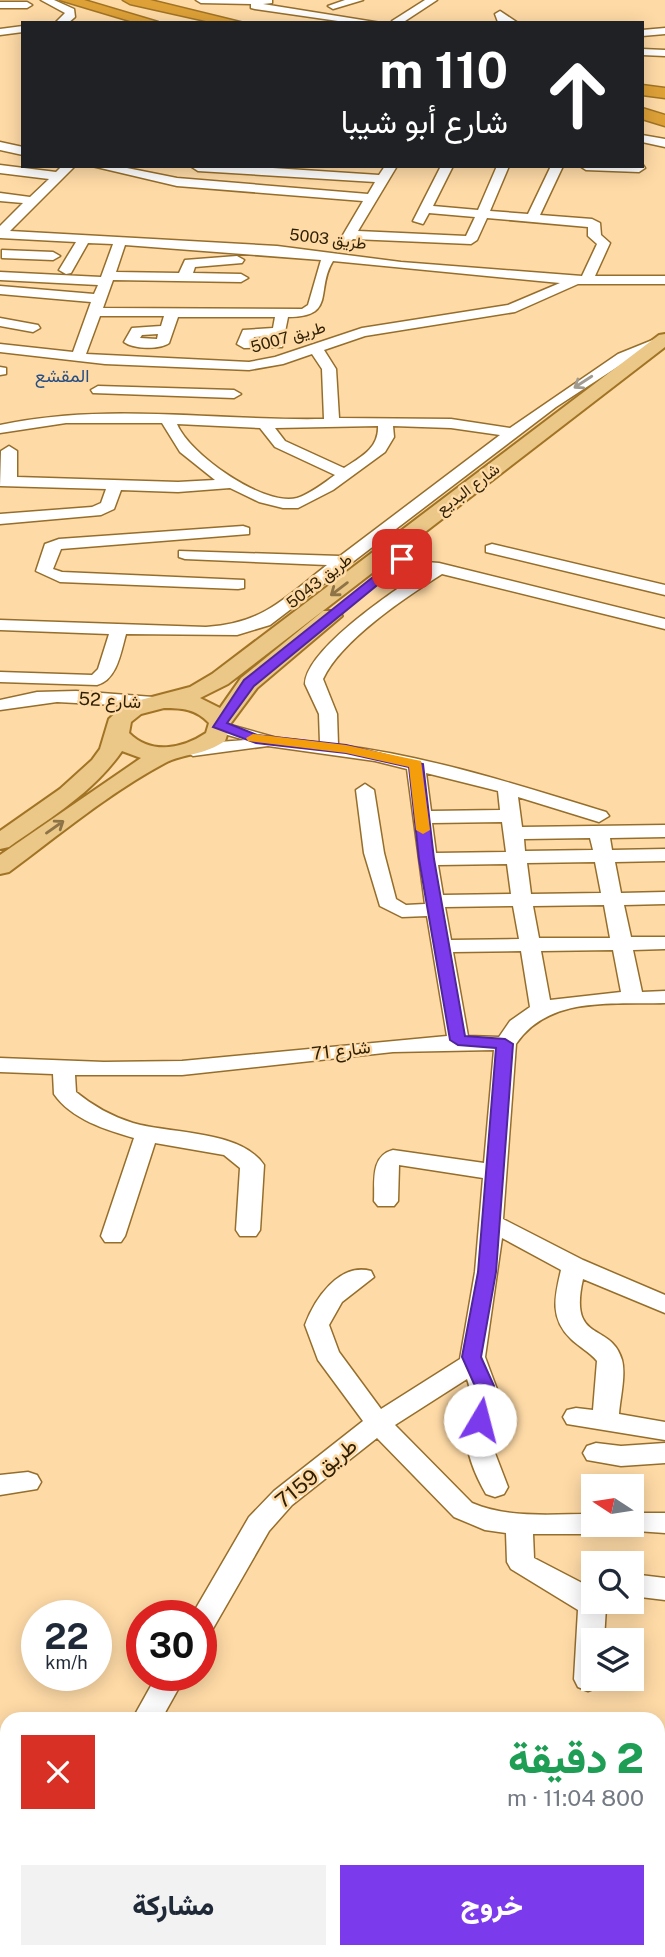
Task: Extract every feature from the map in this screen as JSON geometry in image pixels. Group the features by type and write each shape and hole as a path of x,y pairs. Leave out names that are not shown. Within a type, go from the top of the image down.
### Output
{"highway":[{"path":"61,0 125,21"},
{"path":"67,0 148,21"},
{"path":"111,0 195,21"},
{"path":"130,0 243,21"},
{"path":"644,77 665,80"},
{"path":"644,90 665,93"},
{"path":"644,99 665,102"},
{"path":"644,112 665,114"},
{"path":"644,113 665,121"}],"main road":[{"name":"شارع البديع","path":"118,726 133,709 189,696 220,679 665,339"},
{"name":"شارع البديع","path":"194,750 208,744 217,736 220,725 249,683 387,571 665,358"},
{"path":"159,701 187,702 207,709 220,725"},
{"path":"118,726 133,748 164,754 194,750"},
{"path":"0,842 87,778 114,746 118,726"},
{"path":"0,867 123,778 164,754"}],"street":[{"path":"46,0 70,11 69,17 63,21"},
{"path":"205,1 258,3 278,0"},
{"path":"333,6 358,0"},
{"path":"394,16 409,13 432,0"},
{"path":"243,21 258,3"},
{"path":"258,3 300,13 361,21"},
{"path":"0,5 27,5"},
{"path":"288,21 300,13"},
{"path":"500,15 506,21"},
{"path":"1,32 21,29"},
{"path":"1,32 21,39"},
{"path":"644,33 665,32"},
{"path":"644,52 665,54"},
{"path":"644,139 665,143"},
{"path":"0,146 21,150"},
{"path":"644,160 665,153"},
{"path":"67,168 34,201 3,243 66,270 86,271"},
{"path":"109,168 191,183 370,198"},
{"path":"191,183 197,168"},
{"path":"250,168 327,171 383,179"},
{"path":"184,278 239,295 282,314 313,310 323,267 350,235 390,168"},
{"path":"410,239 446,168"},
{"path":"350,235 471,240 502,168"},
{"path":"532,218 555,168"},
{"path":"0,169 57,176"},
{"path":"0,197 34,201"},
{"path":"425,209 595,226 594,236 604,243 582,280"},
{"path":"78,357 120,242"},
{"name":"طريق 5003","path":"3,243 81,245 120,242 243,254 333,257 401,266 582,280 661,281"},
{"path":"0,276 49,263 81,245"},
{"path":"66,270 81,245"},
{"path":"0,290 96,306 151,295 184,278 190,263 243,254 239,295"},
{"path":"49,263 151,295 172,313"},
{"name":"طريق 5007","path":"0,348 105,360 241,366 268,363 362,332 510,309 582,280"},
{"path":"172,313 239,295"},
{"path":"167,330 172,313"},
{"path":"278,332 282,314"},
{"path":"0,322 33,328"},
{"name":"طريق 5043","path":"0,625 206,632 237,630 264,621 512,433 623,357 665,339"},
{"path":"316,349 329,369 332,423"},
{"path":"92,416 105,360"},
{"path":"230,412 241,366"},
{"path":"98,390 234,394"},
{"path":"0,429 92,416 264,424 448,421 512,433"},
{"path":"167,420 177,441 232,483 275,503 287,504 307,499 380,449 386,437 385,421"},
{"path":"264,424 280,444 344,474"},
{"path":"9,451 4,480 178,487 232,483"},
{"path":"0,519 95,512 108,506 115,484"},
{"path":"238,584 52,576 44,571 51,547 59,544 243,531"},
{"path":"177,581 191,535"},
{"path":"417,548 424,560 439,568"},
{"path":"492,549 665,590"},
{"path":"185,554 343,561"},
{"path":"387,571 413,566 439,568 665,624"},
{"path":"329,747 329,717 314,685 316,671 392,601 439,568"},
{"path":"0,677 97,680 106,670 119,629"},
{"name":"شارع 52","path":"0,705 27,698 159,701"},
{"name":"شارع 52","path":"66,698 118,726"},
{"path":"220,725 276,743"},
{"path":"194,750 276,743 329,747 416,764 508,788 599,824"},
{"path":"416,764 434,906 458,1040"},
{"path":"508,788 522,900 541,1007"},
{"path":"365,790 374,853 387,902 402,911 522,900 665,898"},
{"path":"421,817 512,824 599,824 665,831"},
{"path":"599,824 632,999"},
{"path":"427,859 665,855"},
{"path":"441,946 665,943"},
{"path":"495,1487 479,1439 485,1386 473,1363 487,1272 505,1044 518,1023 541,1007 665,997"},
{"name":"شارع 71","path":"0,1065 153,1070 396,1044 458,1040 505,1044"},
{"path":"64,1069 65,1094 73,1102 146,1135 231,1149 244,1156 252,1165 248,1230"},
{"path":"113,1236 146,1135"},
{"path":"386,1201 388,1162 393,1157 495,1172"},
{"path":"491,1223 574,1266 665,1306"},
{"path":"574,1266 565,1310 566,1318 578,1332 607,1354 610,1361 605,1422"},
{"path":"362,1277 340,1287 327,1301 317,1325 327,1354 379,1423 463,1510 485,1520 519,1524 581,1524"},
{"name":"طريق 7159","path":"214,1600 258,1524 283,1497 379,1423 473,1363"},
{"path":"576,1417 665,1431"},
{"path":"596,1452 621,1456 665,1453"},
{"path":"0,1485 28,1482"},
{"path":"644,1523 665,1523"},
{"path":"519,1524 521,1562 536,1573 581,1586"},
{"path":"644,1587 665,1589"},
{"path":"150,1712 162,1691"}],"slow traffic":[{"path":"253,738 276,743 346,749 416,764 423,830"}],"district":[{"name":"المقشع","path":"62,375"}],"route":[{"path":"402,559 249,683 235,700 220,727 276,743 346,749 416,764 427,859 458,1040 505,1044 487,1272 472,1357 474,1367 485,1386 480,1420"}]}
